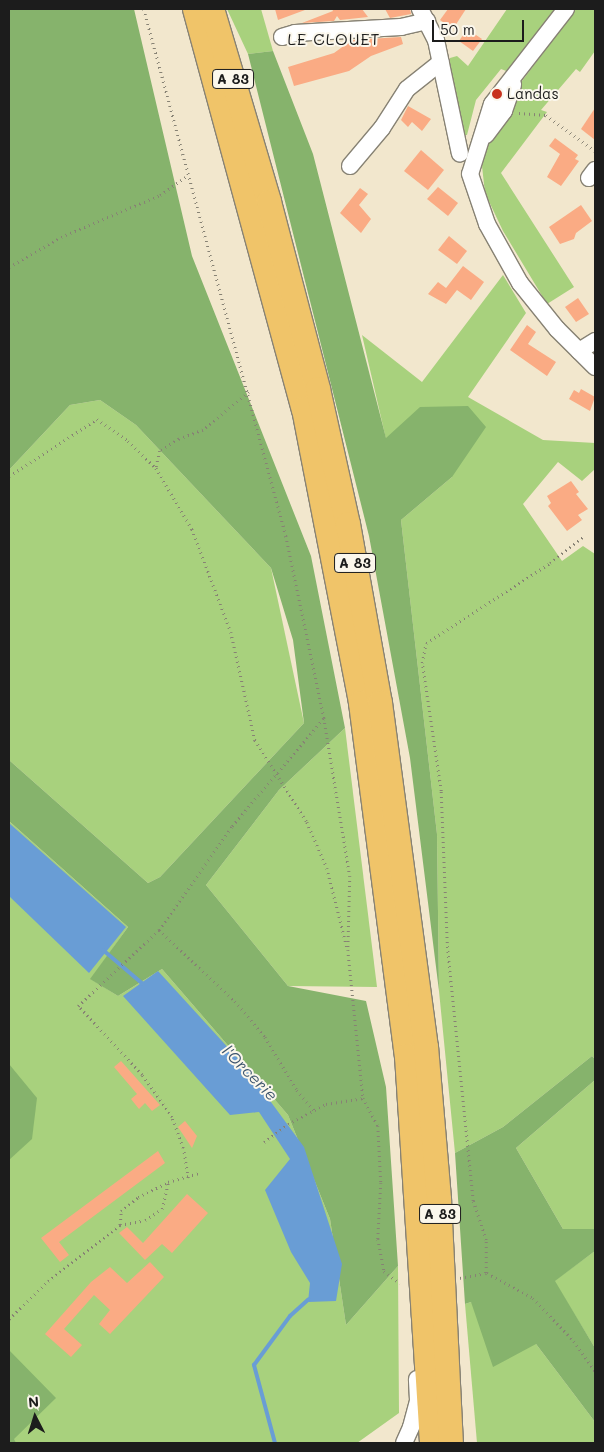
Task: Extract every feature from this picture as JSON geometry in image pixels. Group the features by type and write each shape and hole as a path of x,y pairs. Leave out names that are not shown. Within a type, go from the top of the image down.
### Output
{"highway":[{"path":"188,9 202,39"},
{"name":"A 83","path":"195,9 284,326 317,468 349,634 400,989 416,1154 432,1443"},
{"name":"A 83","path":"212,9 282,248 318,388 378,694 426,1047 439,1200 451,1443"}],"street":[{"path":"563,11 517,75 492,104 471,169 472,187 486,224 516,276 578,351 595,367"},
{"path":"282,37 295,33 401,27 423,15 441,62 460,154"},
{"path":"350,166 382,128 407,89 441,62"},
{"path":"480,143 504,111 517,75"},
{"path":"578,351 595,341"},
{"path":"404,1443 412,1427 418,1400 417,1353 427,1337"}],"path":[{"path":"144,9 188,176 249,392 286,536 324,718 350,876 348,950 363,1098 378,1126 381,1183 378,1239 384,1271 400,1283"},
{"path":"504,111 512,114 546,115 595,151"},
{"path":"9,267 60,237 160,195 188,176"},
{"path":"156,468 160,451 179,439 203,430 249,392"},
{"path":"9,476 97,419 128,441 156,468 192,529 231,632 255,740 307,822 327,868 348,950"},
{"path":"486,1273 486,1240 473,1201 447,944 441,791 422,663 426,642 550,563 584,536"},
{"path":"188,1178 183,1148 172,1117 142,1075 78,1006 159,930 232,826 324,718"},
{"path":"159,930 235,1001 265,1037 297,1090 314,1110"},
{"path":"264,1142 288,1124 326,1104 363,1098"},
{"path":"120,1225 121,1211 138,1197 168,1182 200,1174"},
{"path":"9,1319 48,1281 120,1225 145,1220 162,1209 168,1182"},
{"path":"457,1279 486,1273 533,1298 574,1341 595,1371"}],"green space":[{"path":"9,9 134,9 192,256 311,556 345,728 279,790 206,885 288,986 366,1001 386,1087 398,1266 346,1325 330,1219 288,1115 162,969 118,996 90,979 128,927 9,821 9,760 148,883 160,877 304,723 293,640 271,568 136,425 100,400 70,405 9,470"},
{"path":"227,9 261,9 273,51 248,54"},
{"path":"507,9 555,9 509,72 501,69 476,100 467,135 462,135 449,67 450,58 457,56 468,66"},
{"path":"576,9 595,9 595,51 580,72 576,69 541,110 547,112 501,173 574,287 547,304 503,231 485,193 482,166 487,144 519,85"},
{"path":"273,51 313,154 386,438 420,407 468,406 486,427 452,477 401,520 437,834 439,991 410,758 369,536 248,54"},
{"path":"503,275 526,313 468,397 543,440 595,443 595,469 582,481 558,462 523,504 562,561 583,546 595,554 595,1059 592,1056 503,1127 455,1153 439,991 437,834 401,520 452,477 386,439 362,335 422,382"},
{"path":"100,400 136,425 271,568 304,723 160,877 148,883 9,760 9,470 70,405"},
{"path":"345,728 377,987 288,986 206,885 279,790"},
{"path":"9,821 128,927 91,979 118,996 162,969 288,1115 330,1219 346,1325 398,1266 399,1413 357,1443 9,1443"},
{"path":"592,1056 595,1059 595,1080 516,1148 563,1229 595,1229 595,1251 555,1281 595,1348 595,1422 536,1344 493,1367 471,1302 465,1304 455,1153 503,1127"},
{"path":"9,1064 37,1098 32,1139 9,1160"},
{"path":"595,1080 595,1229 563,1229 516,1148"},
{"path":"595,1251 595,1348 554,1281"},
{"path":"471,1302 536,1344 595,1422 595,1443 477,1443 465,1304"},
{"path":"9,1350 56,1398 14,1439 16,1443 9,1443"}],"water":[{"path":"9,823 126,927 89,973 9,896"},
{"path":"158,971 243,1064 304,1147 342,1264 336,1301 308,1302 310,1283 291,1252 265,1190 290,1159 259,1112 230,1115 123,996"}],"building":[{"path":"275,9 305,9 305,10 278,20"},
{"path":"332,9 362,9 368,17 340,20 337,16 334,21 302,23 333,11"},
{"path":"385,9 410,9 411,14 390,18"},
{"path":"448,9 466,9 453,29 440,20"},
{"path":"467,29 482,39 473,51 459,41"},
{"path":"401,37 403,44 371,56 349,71 294,86 288,67 334,53 352,40"},
{"path":"408,106 431,119 422,131 412,122 408,127 401,120"},
{"path":"595,108 595,140 581,129"},
{"path":"555,138 578,155 575,159 579,161 561,186 547,177 560,154 549,146"},
{"path":"421,150 444,170 428,190 404,171"},
{"path":"438,187 458,203 448,216 427,199"},
{"path":"360,188 368,194 359,205 371,219 361,233 340,213"},
{"path":"581,205 592,221 576,233 574,239 560,244 549,227"},
{"path":"449,236 467,251 457,264 438,250"},
{"path":"463,266 484,282 471,300 457,290 446,304 428,294 438,282 446,288"},
{"path":"578,298 589,314 576,322 565,307"},
{"path":"527,325 536,332 528,344 556,362 547,376 510,350"},
{"path":"581,389 595,397 590,411 569,399 574,390 579,393"},
{"path":"571,481 579,492 576,494 588,509 578,515 582,520 567,531 548,506 551,503 547,496"},
{"path":"121,1061 160,1105 152,1111 145,1103 139,1109 131,1099 137,1094 114,1067"},
{"path":"185,1121 197,1136 192,1148 178,1127"},
{"path":"158,1151 165,1163 59,1242 69,1255 60,1262 41,1238"},
{"path":"187,1194 208,1213 172,1253 162,1244 145,1260 119,1233 127,1227 143,1243"},
{"path":"150,1262 164,1277 110,1334 99,1324 110,1310 94,1295 64,1329 82,1345 71,1357 45,1334 91,1282 110,1267 127,1283"}],"waterway":[{"name":"l'Orcerie","path":"103,950 143,984"},
{"name":"l'Orcerie","path":"275,1443 254,1365 290,1316 309,1299"}],"place":[{"name":"Landas","path":"497,94"}],"district":[{"name":"LE CLOUET","path":"334,39"}]}
